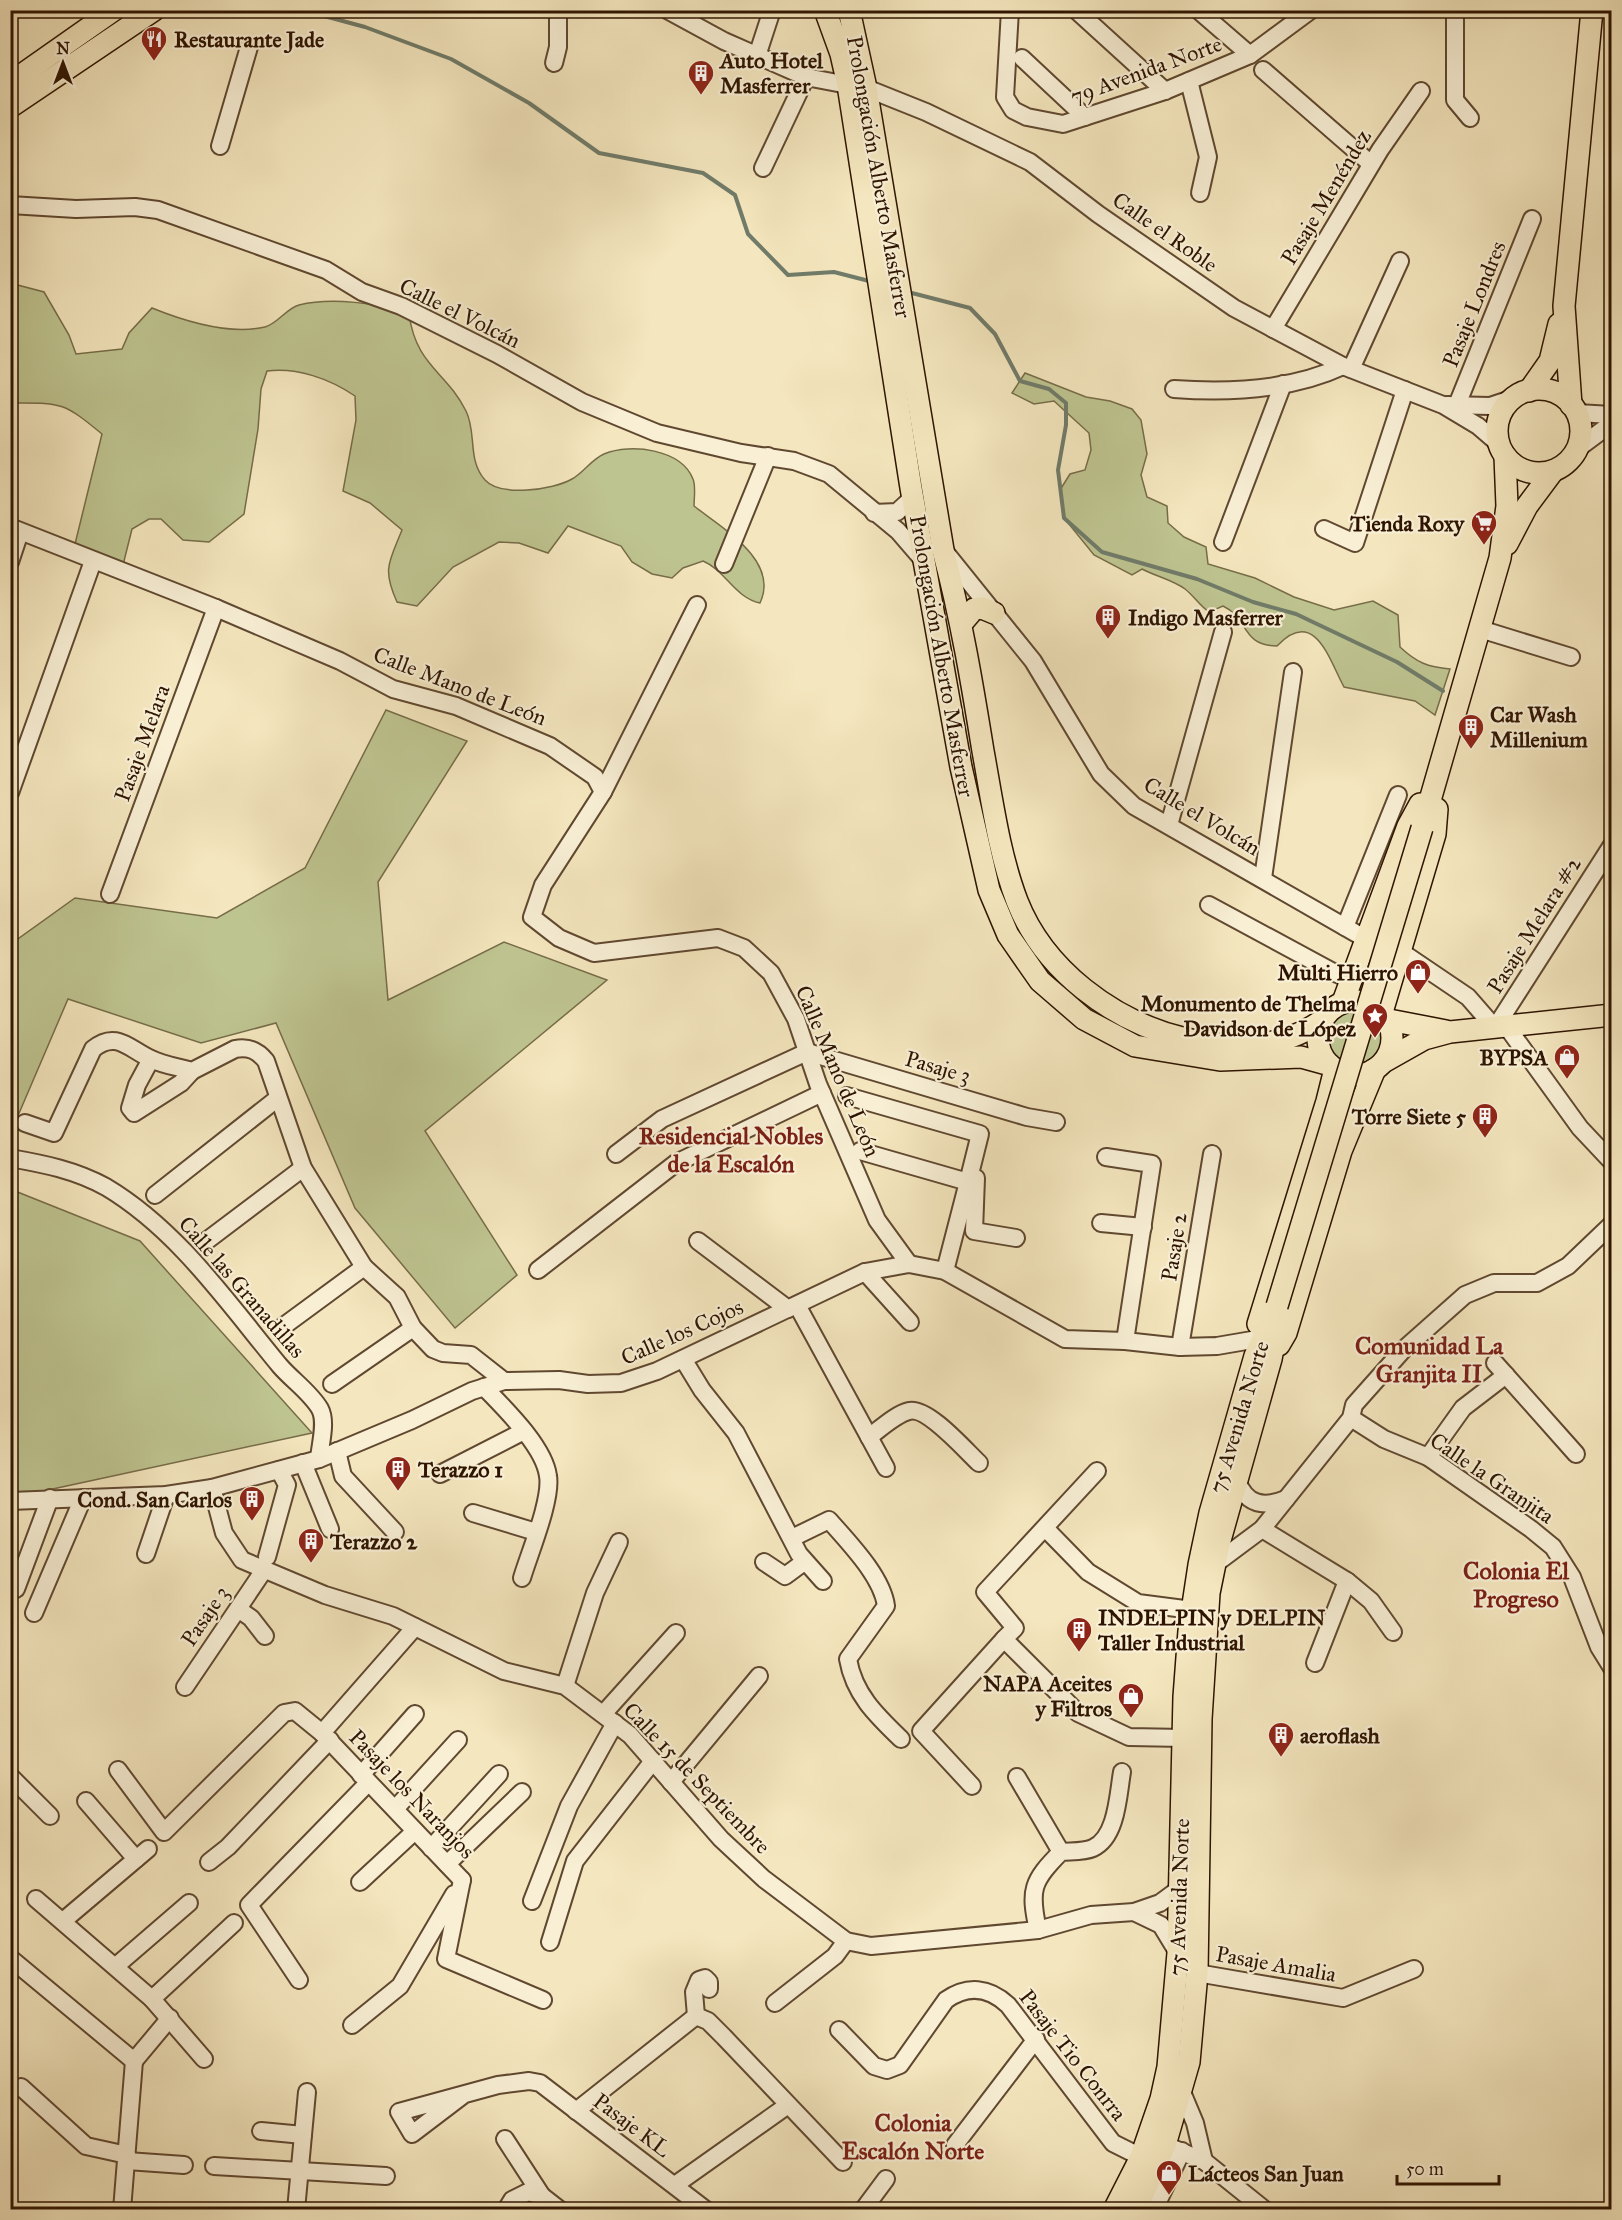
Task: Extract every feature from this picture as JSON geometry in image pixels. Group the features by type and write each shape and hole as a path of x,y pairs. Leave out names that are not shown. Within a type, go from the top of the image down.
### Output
{"main road":[{"path":"10,83 114,10"},
{"path":"10,107 154,10"},
{"name":"Prolongación Alberto Masferrer","path":"825,10 841,54 857,86 943,550 962,623 990,793 1017,902 1037,936 1058,964 1087,992 1122,1016 1161,1033 1206,1044 1248,1046 1285,1040 1305,1032 1321,1021"},
{"name":"Prolongación Alberto Masferrer","path":"849,10 857,86 912,492 961,766 989,890 1008,935 1040,981 1084,1019 1135,1046 1220,1060 1301,1057 1332,1067"},
{"path":"1260,1352 1286,1333 1341,1151 1393,1041 1386,1016 1400,951 1435,834 1439,770 1500,558 1507,506 1499,419 1550,361 1564,306 1592,10"},
{"path":"1502,450 1515,466 1527,472 1540,473 1553,471 1563,466 1577,448 1581,427 1574,409 1564,306"},
{"path":"1522,394 1552,392 1574,409"},
{"path":"1500,558 1527,506 1553,471"},
{"path":"962,623 975,609 982,608 994,613"},
{"path":"1343,1002 1408,826 1439,770"},
{"name":"75 Avenida Norte","path":"1114,2210 1141,2157 1161,2099 1168,2067 1178,1953 1184,1738 1192,1610 1210,1513 1267,1325 1276,1310 1439,770"},
{"path":"1450,1032 1386,1016 1364,1001 1343,1002 1327,1013 1321,1021 1318,1030 1319,1049 1332,1067 1352,1075 1380,1065 1424,1039 1450,1032 1611,1015"},
{"path":"1260,1352 1327,1101 1332,1067"},
{"name":"75 Avenida Norte","path":"1136,2210 1173,2148 1189,2062 1197,1973 1200,1719 1209,1593 1237,1482 1260,1352"}],"street":[{"path":"554,63 558,47 558,10"},
{"name":"Calle el Roble","path":"667,10 693,26 806,77 857,86 926,112 1030,162 1098,214 1234,308 1347,368 1450,405 1490,406 1522,394"},
{"path":"757,56 772,10"},
{"name":"79 Avenida Norte","path":"1010,10 1005,97 1013,110 1027,117 1063,124 1165,92 1250,55 1308,12"},
{"path":"1076,10 1165,92"},
{"path":"1198,10 1250,55"},
{"path":"1455,10 1455,100 1470,118"},
{"path":"220,146 249,47"},
{"path":"1022,58 1084,117"},
{"path":"1263,70 1371,164"},
{"path":"764,168 806,77"},
{"path":"1189,81 1208,157 1200,193"},
{"name":"Pasaje Menéndez","path":"1273,328 1371,164 1421,91"},
{"name":"Calle el Volcán","path":"10,205 76,209 135,207 158,210 197,222 326,270 362,292 401,306 497,354 582,402 657,433 741,453 794,461 829,474 907,539 926,564"},
{"name":"Pasaje Londres","path":"1450,405 1532,219"},
{"path":"1174,389 1217,392 1283,384 1347,368 1400,261"},
{"path":"1223,542 1283,384"},
{"path":"1324,529 1355,543 1405,390"},
{"name":"Calle el Roble","path":"1450,405 1478,426 1502,450"},
{"path":"1574,409 1611,415"},
{"path":"1577,448 1611,423"},
{"path":"724,564 768,456"},
{"path":"873,513 897,512 909,501 912,492"},
{"path":"10,562 15,529"},
{"name":"Calle Mano de León","path":"15,529 216,608 340,662 393,689 456,706 550,746 596,777 603,792 543,885 532,917 559,938 594,953 718,938 744,948 771,973 796,1019 822,1093 877,1220 909,1264"},
{"name":"Calle el Volcán","path":"943,550 1033,661 1101,774 1134,806 1366,939"},
{"path":"10,793 93,561"},
{"path":"603,792 697,606"},
{"name":"Pasaje Melara","path":"110,894 216,608"},
{"path":"1480,629 1570,657"},
{"path":"1168,825 1223,632"},
{"path":"1263,878 1293,672"},
{"path":"1345,927 1398,795"},
{"name":"Pasaje Melara #2","path":"1501,1027 1611,845"},
{"path":"1209,905 1352,980"},
{"path":"1400,951 1468,997 1501,1027 1580,1128 1611,1162"},
{"path":"25,1123 54,1133 93,1049 101,1043 111,1040 124,1041 151,1059 192,1071"},
{"path":"151,1059 132,1100 130,1108 134,1113 181,1083 192,1071 235,1049 250,1049 266,1061 303,1168 364,1267 398,1297 413,1328 433,1349 443,1353 471,1355 504,1381"},
{"path":"615,1154 662,1119 807,1052"},
{"name":"Pasaje 3","path":"807,1052 1027,1117 1056,1122"},
{"path":"538,1270 676,1163 822,1093"},
{"path":"848,1096 980,1134 972,1180 945,1271"},
{"path":"155,1195 278,1098"},
{"path":"860,1151 972,1180"},
{"name":"Pasaje 2","path":"1180,1347 1212,1154"},
{"path":"1106,1157 1152,1164 1125,1341"},
{"name":"Calle las Granadillas","path":"10,1158 81,1174 108,1188 158,1225 218,1289 281,1368 321,1410 322,1429 311,1461"},
{"path":"205,1242 303,1168"},
{"path":"972,1180 975,1231 1016,1238"},
{"path":"1101,1222 1143,1227"},
{"path":"1215,1564 1262,1529 1351,1418 1354,1405 1403,1350 1465,1295 1494,1283 1537,1283 1568,1266 1611,1224"},
{"path":"698,1241 765,1291 793,1307 886,1468"},
{"name":"Calle los Cojos","path":"10,1501 50,1497 166,1495 212,1488 311,1461 484,1387 504,1381 559,1380 588,1384 621,1383 682,1359 865,1272 909,1264 945,1271 1065,1339 1125,1341 1180,1347 1217,1346 1260,1352"},
{"path":"281,1328 364,1267"},
{"path":"865,1272 910,1322"},
{"path":"332,1384 413,1328"},
{"path":"682,1359 702,1390 736,1433 804,1562 823,1581"},
{"path":"1428,1457 1463,1408 1501,1369 1576,1454"},
{"path":"484,1387 524,1431 549,1475 547,1495 522,1578"},
{"path":"869,1437 907,1411 917,1410 937,1423 979,1463"},
{"name":"Calle la Granjita","path":"1351,1418 1384,1439 1428,1457 1532,1529 1553,1547 1572,1577 1599,1647 1611,1668"},
{"path":"440,1474 524,1431"},
{"path":"337,1451 343,1476 395,1532"},
{"path":"311,1461 330,1529"},
{"name":"Pasaje 3","path":"185,1687 238,1609 265,1564 287,1485 279,1470"},
{"path":"972,1786 921,1731 1015,1628 985,1592 1097,1471"},
{"path":"1237,1482 1242,1494 1257,1504 1264,1505 1287,1499"},
{"name":"Calle 15 de Septiembre","path":"212,1488 224,1533 242,1560 265,1564 325,1595 366,1606 415,1626 504,1671 565,1686 609,1718 653,1761 721,1839 764,1879 846,1941 871,1946 1038,1930 1091,1915 1134,1912 1160,1904 1179,1890"},
{"path":"146,1554 166,1495"},
{"path":"16,1589 50,1497"},
{"path":"34,1613 83,1497"},
{"path":"473,1513 536,1532"},
{"path":"792,1538 829,1520 858,1554 885,1595 886,1606 848,1659 851,1677 859,1693 872,1710 901,1739"},
{"path":"1045,1528 1088,1572 1138,1603 1192,1610"},
{"path":"1262,1529 1347,1581 1371,1601 1393,1632"},
{"path":"565,1686 596,1593 619,1542"},
{"path":"764,1562 785,1576 792,1574 804,1562"},
{"path":"1314,1663 1347,1581"},
{"path":"238,1609 252,1618 265,1636"},
{"name":"Pasaje los Naranjos","path":"415,1626 326,1737 462,1880 446,1959 543,2000"},
{"path":"532,1901 568,1806 609,1718 676,1633"},
{"path":"1004,1639 1078,1713 1129,1737 1184,1738"},
{"path":"671,1782 759,1676"},
{"path":"118,1770 164,1832 284,1713 295,1711 326,1737 228,1847 209,1862"},
{"path":"299,1980 249,1905 364,1779 415,1714"},
{"path":"395,1809 458,1740"},
{"path":"550,1942 575,1861 653,1761"},
{"path":"1038,1930 1031,1901 1038,1879 1061,1852 1091,1849 1102,1843 1113,1823 1122,1772"},
{"path":"431,1848 499,1774"},
{"path":"10,1776 50,1815"},
{"path":"1017,1777 1061,1852"},
{"path":"447,1864 522,1792"},
{"path":"63,1921 142,1854 86,1801"},
{"path":"360,1882 415,1831"},
{"path":"352,2025 400,1986 462,1880"},
{"path":"36,1899 152,1999 204,2059"},
{"path":"116,1966 189,1904"},
{"name":"Calle 15 de Septiembre","path":"1134,1912 1161,1925 1178,1953"},
{"path":"152,1999 234,1923"},
{"path":"774,2003 835,1956 846,1941"},
{"path":"10,1958 134,2061"},
{"name":"Pasaje Amalia","path":"1197,1973 1343,1998 1414,1969"},
{"path":"696,2016 694,1992 699,1980 705,1978 709,1982 709,1989"},
{"name":"Pasaje Tio Conrra","path":"839,2030 874,2066 887,2070 900,2065 946,2000 955,1994 970,1990 988,1990 999,1996 1036,2039 1113,2143 1141,2157"},
{"path":"696,2016 708,2021 843,2162"},
{"path":"576,2111 696,2016"},
{"path":"123,2210 134,2061 170,2019"},
{"path":"955,2145 1036,2039"},
{"name":"Pasaje KL","path":"462,2096 480,2090 529,2081 540,2084 706,2210"},
{"path":"21,2087 86,2146 127,2158 184,2165"},
{"path":"296,2210 307,2092"},
{"path":"1182,2092 1195,2123 1204,2161"},
{"path":"675,2185 788,2105"},
{"path":"261,2132 303,2135"},
{"path":"505,2139 535,2194 560,2210"},
{"path":"1154,2210 1173,2148 1204,2161 1265,2210"},
{"path":"214,2166 386,2176"},
{"path":"863,2210 886,2179"},
{"path":"507,2210 512,2200 535,2194"}],"green space":[{"path":"10,283 44,292 69,335 76,354 122,349 129,333 152,308 193,322 237,329 265,327 299,305 325,301 355,302 409,314 418,345 425,357 450,386 466,411 476,464 485,480 502,489 540,489 572,479 600,456 615,451 641,449 667,455 687,469 693,479 694,506 732,535 755,560 762,573 764,588 760,603 744,596 711,565 703,561 683,568 672,578 652,574 632,562 621,546 568,526 548,553 519,543 499,542 453,567 417,606 397,602 392,591 389,566 402,530 370,503 343,491 356,420 355,396 335,384 313,376 278,370 267,371 261,389 258,429 244,514 209,542 183,540 161,519 149,519 132,529 123,565 75,544 102,434 78,415 60,406 41,403 11,403"},
{"path":"1025,373 1086,397 1110,401 1132,409 1141,420 1147,454 1141,475 1147,497 1167,506 1168,523 1184,537 1206,547 1208,564 1255,578 1294,597 1334,610 1373,601 1398,615 1400,647 1423,663 1450,669 1435,715 1415,701 1344,687 1327,652 1311,634 1302,632 1290,635 1277,646 1265,645 1251,637 1237,617 1223,606 1209,612 1175,583 1142,569 1132,575 1094,555 1064,518 1060,490 1070,474 1085,470 1091,450 1089,433 1054,401 1034,404 1012,393"},
{"path":"386,710 467,741 378,882 388,1000 504,942 607,980 425,1131 517,1275 455,1328 355,1208 276,1023 201,1043 68,999 11,1132 11,944 75,898 217,918 305,868"},
{"path":"1357,1009 1374,1014 1382,1022 1387,1039 1382,1056 1374,1064 1357,1069 1340,1064 1332,1056 1327,1039 1332,1022 1340,1014"},
{"path":"10,1189 140,1241 312,1433 11,1498"}],"waterway":[{"path":"302,10 365,27 451,59 529,103 599,153 703,173 735,195 748,234 788,275 834,272 869,281"},
{"path":"908,292 970,308 995,334 1020,381 1049,389 1066,403 1066,425 1058,470 1064,518 1102,552 1197,579 1253,602 1296,614 1397,662 1443,691"}],"place":[{"name":"Restaurante Jade","path":"154,62"},
{"name":"Auto Hotel Masferrer","path":"701,96"},
{"name":"Tienda Roxy","path":"1484,546"},
{"name":"Indigo Masferrer","path":"1108,640"},
{"name":"Car Wash Millenium","path":"1471,750"},
{"name":"Multi Hierro","path":"1418,995"},
{"name":"Monumento de Thelma Davidson de López","path":"1375,1039"},
{"name":"BYPSA","path":"1567,1080"},
{"name":"Torre Siete 5","path":"1485,1139"},
{"name":"Terazzo 1","path":"398,1492"},
{"name":"Cond. San Carlos","path":"252,1522"},
{"name":"Terazzo 2","path":"311,1564"},
{"name":"INDELPIN y DELPIN Taller Industrial","path":"1079,1653"},
{"name":"NAPA Aceites y Filtros","path":"1131,1719"},
{"name":"aeroflash","path":"1281,1758"},
{"name":"Lácteos San Juan","path":"1169,2196"}],"district":[{"name":"Residencial Nobles de la Escalón","path":"731,1150"},
{"name":"Comunidad La Granjita II","path":"1429,1360"},
{"name":"Colonia El Progreso","path":"1516,1585"},
{"name":"Colonia Escalón Norte","path":"913,2137"}]}
